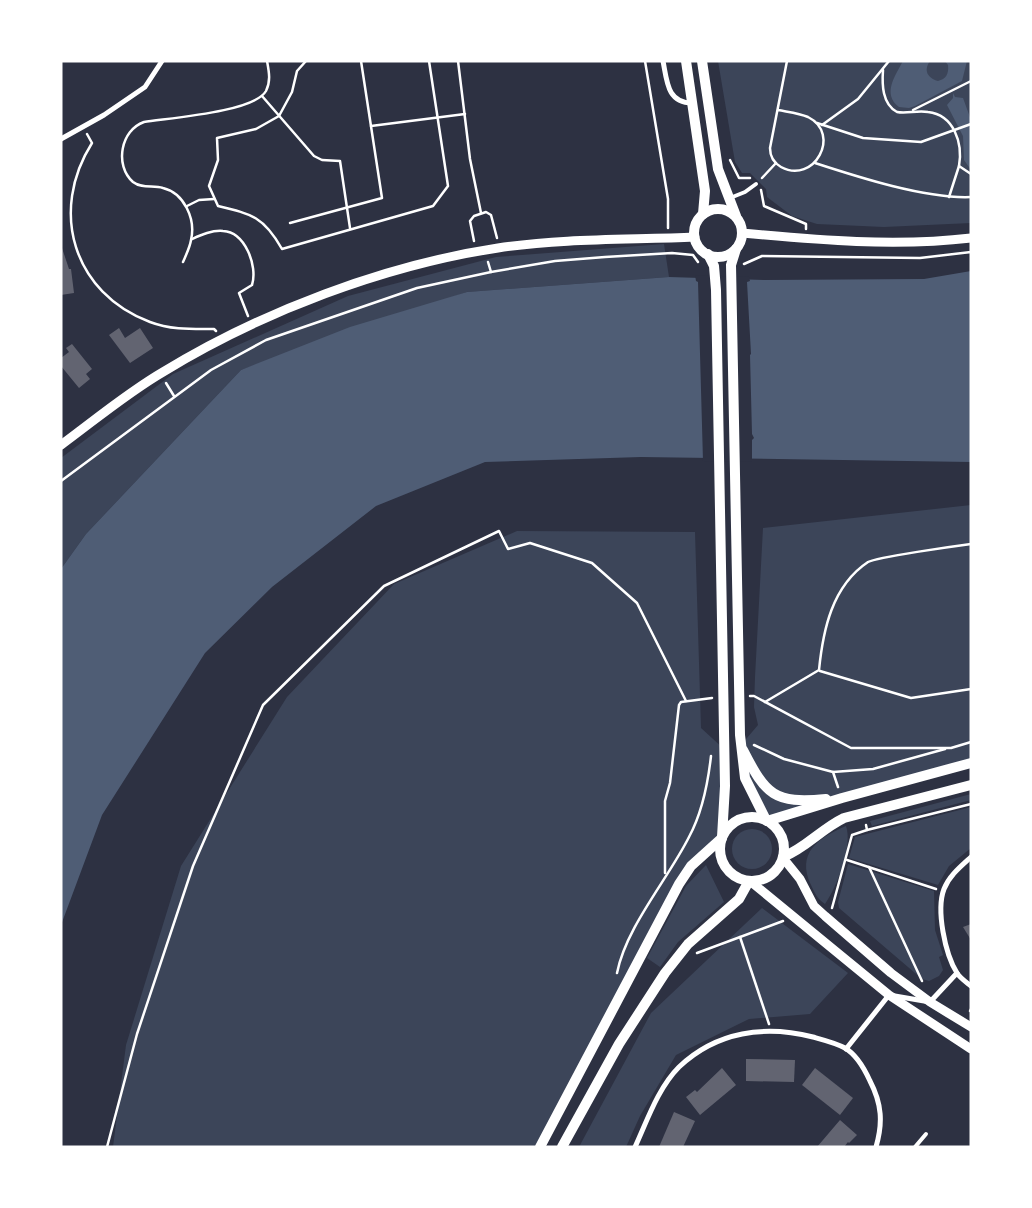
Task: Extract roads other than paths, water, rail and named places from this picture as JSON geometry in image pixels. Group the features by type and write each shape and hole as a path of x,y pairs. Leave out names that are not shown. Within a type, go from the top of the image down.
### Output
{"main road":[{"path":"686,61 705,191 703,214"},
{"path":"702,61 718,169 736,216 740,221 742,233 731,265 740,740 745,778 767,820 782,836 784,847 783,857 778,868 771,875 761,880 749,881 736,877 725,866 720,852 725,786 714,266 708,254 699,247 695,236 698,220 709,210 724,209 736,216"},
{"path":"708,254 720,256 736,248"},
{"path":"740,740 758,779 767,789 781,798 798,801 842,798"},
{"path":"540,1147 679,884 696,861 722,838 733,823 740,819 758,817 767,820 971,763"},
{"path":"783,857 799,851 828,825 863,813 971,785"},
{"path":"562,1147 619,1044 665,973 681,952 739,899 749,881"}],"street":[{"path":"61,139 104,115 145,87 162,61"},
{"path":"663,61 668,87 676,99 682,103 692,102"},
{"path":"742,233 806,239 892,242 971,238"},
{"path":"61,444 160,373 222,338 313,298 376,278 475,252 593,239 695,236"},
{"path":"783,857 793,869 814,906 825,916 891,973 930,1002 971,1027"},
{"path":"971,857 951,876 943,891 941,914 944,938 957,973 971,986"},
{"path":"749,881 889,995 971,1049"},
{"path":"930,1002 957,973"},
{"path":"889,995 930,1002"},
{"path":"846,1049 889,995"},
{"path":"635,1147 664,1087 679,1067 712,1044 754,1030 790,1032 817,1038 846,1049 863,1066 877,1094 881,1131 876,1147"}],"lane":[{"path":"730,198 756,184"},
{"path":"916,1147 926,1134"}]}
